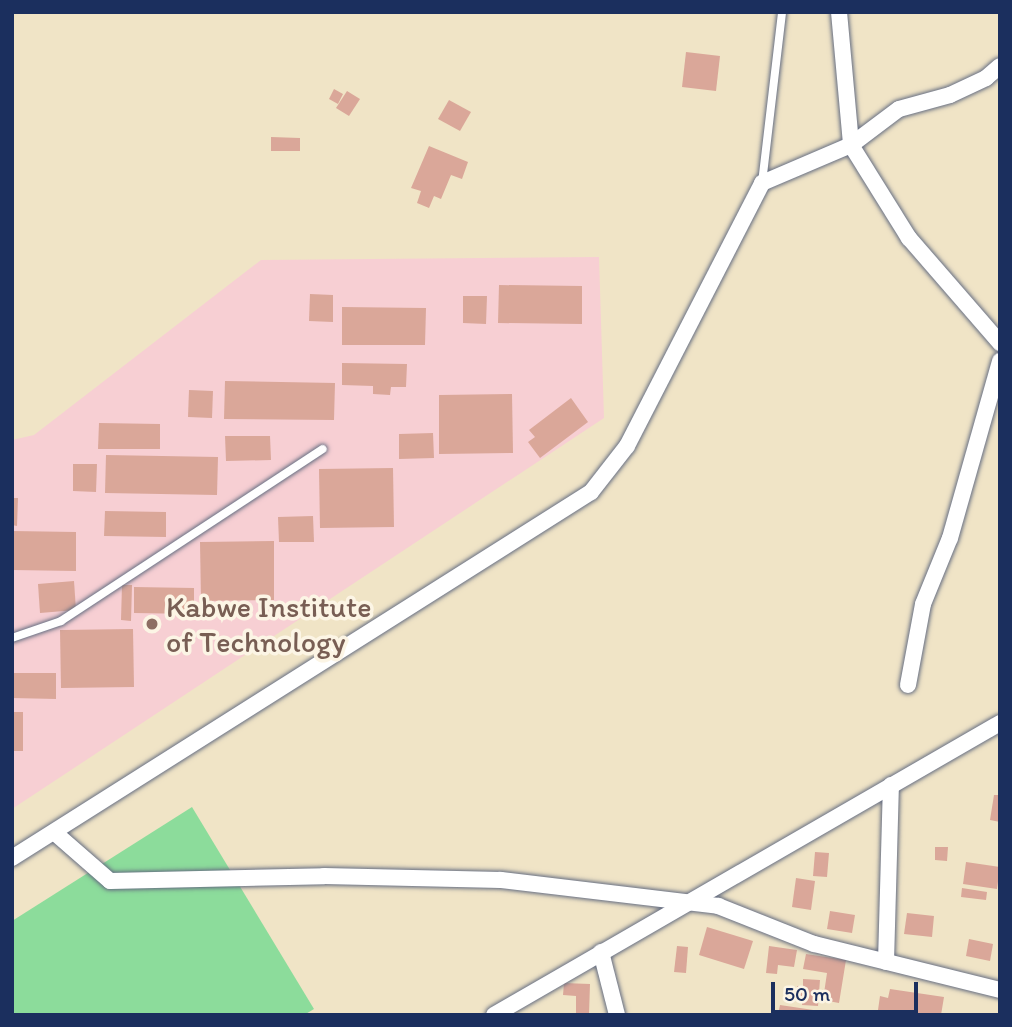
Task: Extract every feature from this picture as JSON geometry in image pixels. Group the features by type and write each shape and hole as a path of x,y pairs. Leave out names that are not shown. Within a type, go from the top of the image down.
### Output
{"street":[{"path":"839,12 851,145 909,238 1000,343"},
{"path":"12,858 591,492 626,446 762,183 851,145 899,109 950,95 986,78 1000,66"},
{"path":"908,685 923,604 950,538 1000,361"},
{"path":"494,1015 684,902 1000,723"},
{"path":"886,962 891,785"},
{"path":"55,833 110,881 324,876 501,880 718,906 814,944 1000,990"},
{"path":"601,952 617,1015"}],"lane":[{"path":"762,183 782,12"},
{"path":"12,638 61,621 323,450"}],"shaded area":[{"name":"Kabwe Institute of Technology","path":"599,257 604,418 12,809 12,440 34,435 261,260"}],"green space":[{"path":"192,807 314,1009 304,1015 12,1015 12,921"}],"building":[{"path":"686,52 720,56 716,91 682,87"},
{"path":"334,89 343,94 338,104 329,99"},
{"path":"347,91 360,99 349,116 336,108"},
{"path":"449,100 471,112 460,131 438,119"},
{"path":"271,137 300,138 300,151 271,151"},
{"path":"429,146 468,162 462,179 451,175 441,199 434,196 429,208 417,203 421,191 411,188"},
{"path":"499,285 582,286 582,324 498,323"},
{"path":"310,294 333,295 333,322 309,321"},
{"path":"463,296 487,296 486,324 463,323"},
{"path":"342,307 426,308 425,345 342,345"},
{"path":"342,363 407,364 406,387 391,387 390,395 373,394 373,386 342,385"},
{"path":"225,381 335,383 334,420 224,419"},
{"path":"189,390 213,391 212,418 188,417"},
{"path":"512,394 513,453 439,454 439,395"},
{"path":"571,398 588,422 540,458 528,442 535,437 529,430"},
{"path":"99,423 160,424 160,449 98,449"},
{"path":"433,433 434,458 399,459 399,434"},
{"path":"225,436 270,436 271,460 226,461"},
{"path":"106,455 218,457 217,495 105,493"},
{"path":"73,464 97,464 96,492 73,491"},
{"path":"393,468 394,527 320,528 319,469"},
{"path":"12,498 18,498 17,526 12,525"},
{"path":"105,511 166,512 166,537 104,536"},
{"path":"313,516 314,542 279,542 278,517"},
{"path":"12,531 76,532 76,571 12,570"},
{"path":"274,541 274,600 201,601 200,542"},
{"path":"74,581 76,610 40,613 38,584"},
{"path":"122,585 132,585 131,621 121,620"},
{"path":"134,587 194,588 194,614 134,613"},
{"path":"133,629 134,687 61,688 60,630"},
{"path":"12,673 56,673 56,699 12,698"},
{"path":"12,712 23,712 23,751 12,751"},
{"path":"994,795 1000,795 1000,822 990,820"},
{"path":"935,847 948,847 947,861 935,860"},
{"path":"815,852 829,853 827,877 813,876"},
{"path":"966,862 1000,867 997,889 963,884"},
{"path":"796,878 815,881 811,910 792,907"},
{"path":"962,888 987,892 986,900 961,897"},
{"path":"830,911 855,915 852,933 827,929"},
{"path":"907,913 934,916 932,937 904,934"},
{"path":"707,927 753,941 744,969 699,955"},
{"path":"969,939 993,944 990,961 966,956"},
{"path":"677,946 688,947 686,973 674,972"},
{"path":"769,946 797,950 794,967 778,965 777,974 766,973"},
{"path":"806,954 846,960 839,1003 823,1000 827,973 803,969"},
{"path":"803,979 820,980 818,1006 802,1005 803,996 797,996 797,986 803,986"},
{"path":"564,983 590,984 589,1015 576,1015 576,996 563,995"},
{"path":"890,989 944,997 941,1015 886,1015 887,1011 878,1010 880,996 888,998"},
{"path":"780,1005 820,1011 820,1015 778,1015"}],"place":[{"name":"Kabwe Institute of Technology","path":"152,624"}]}
